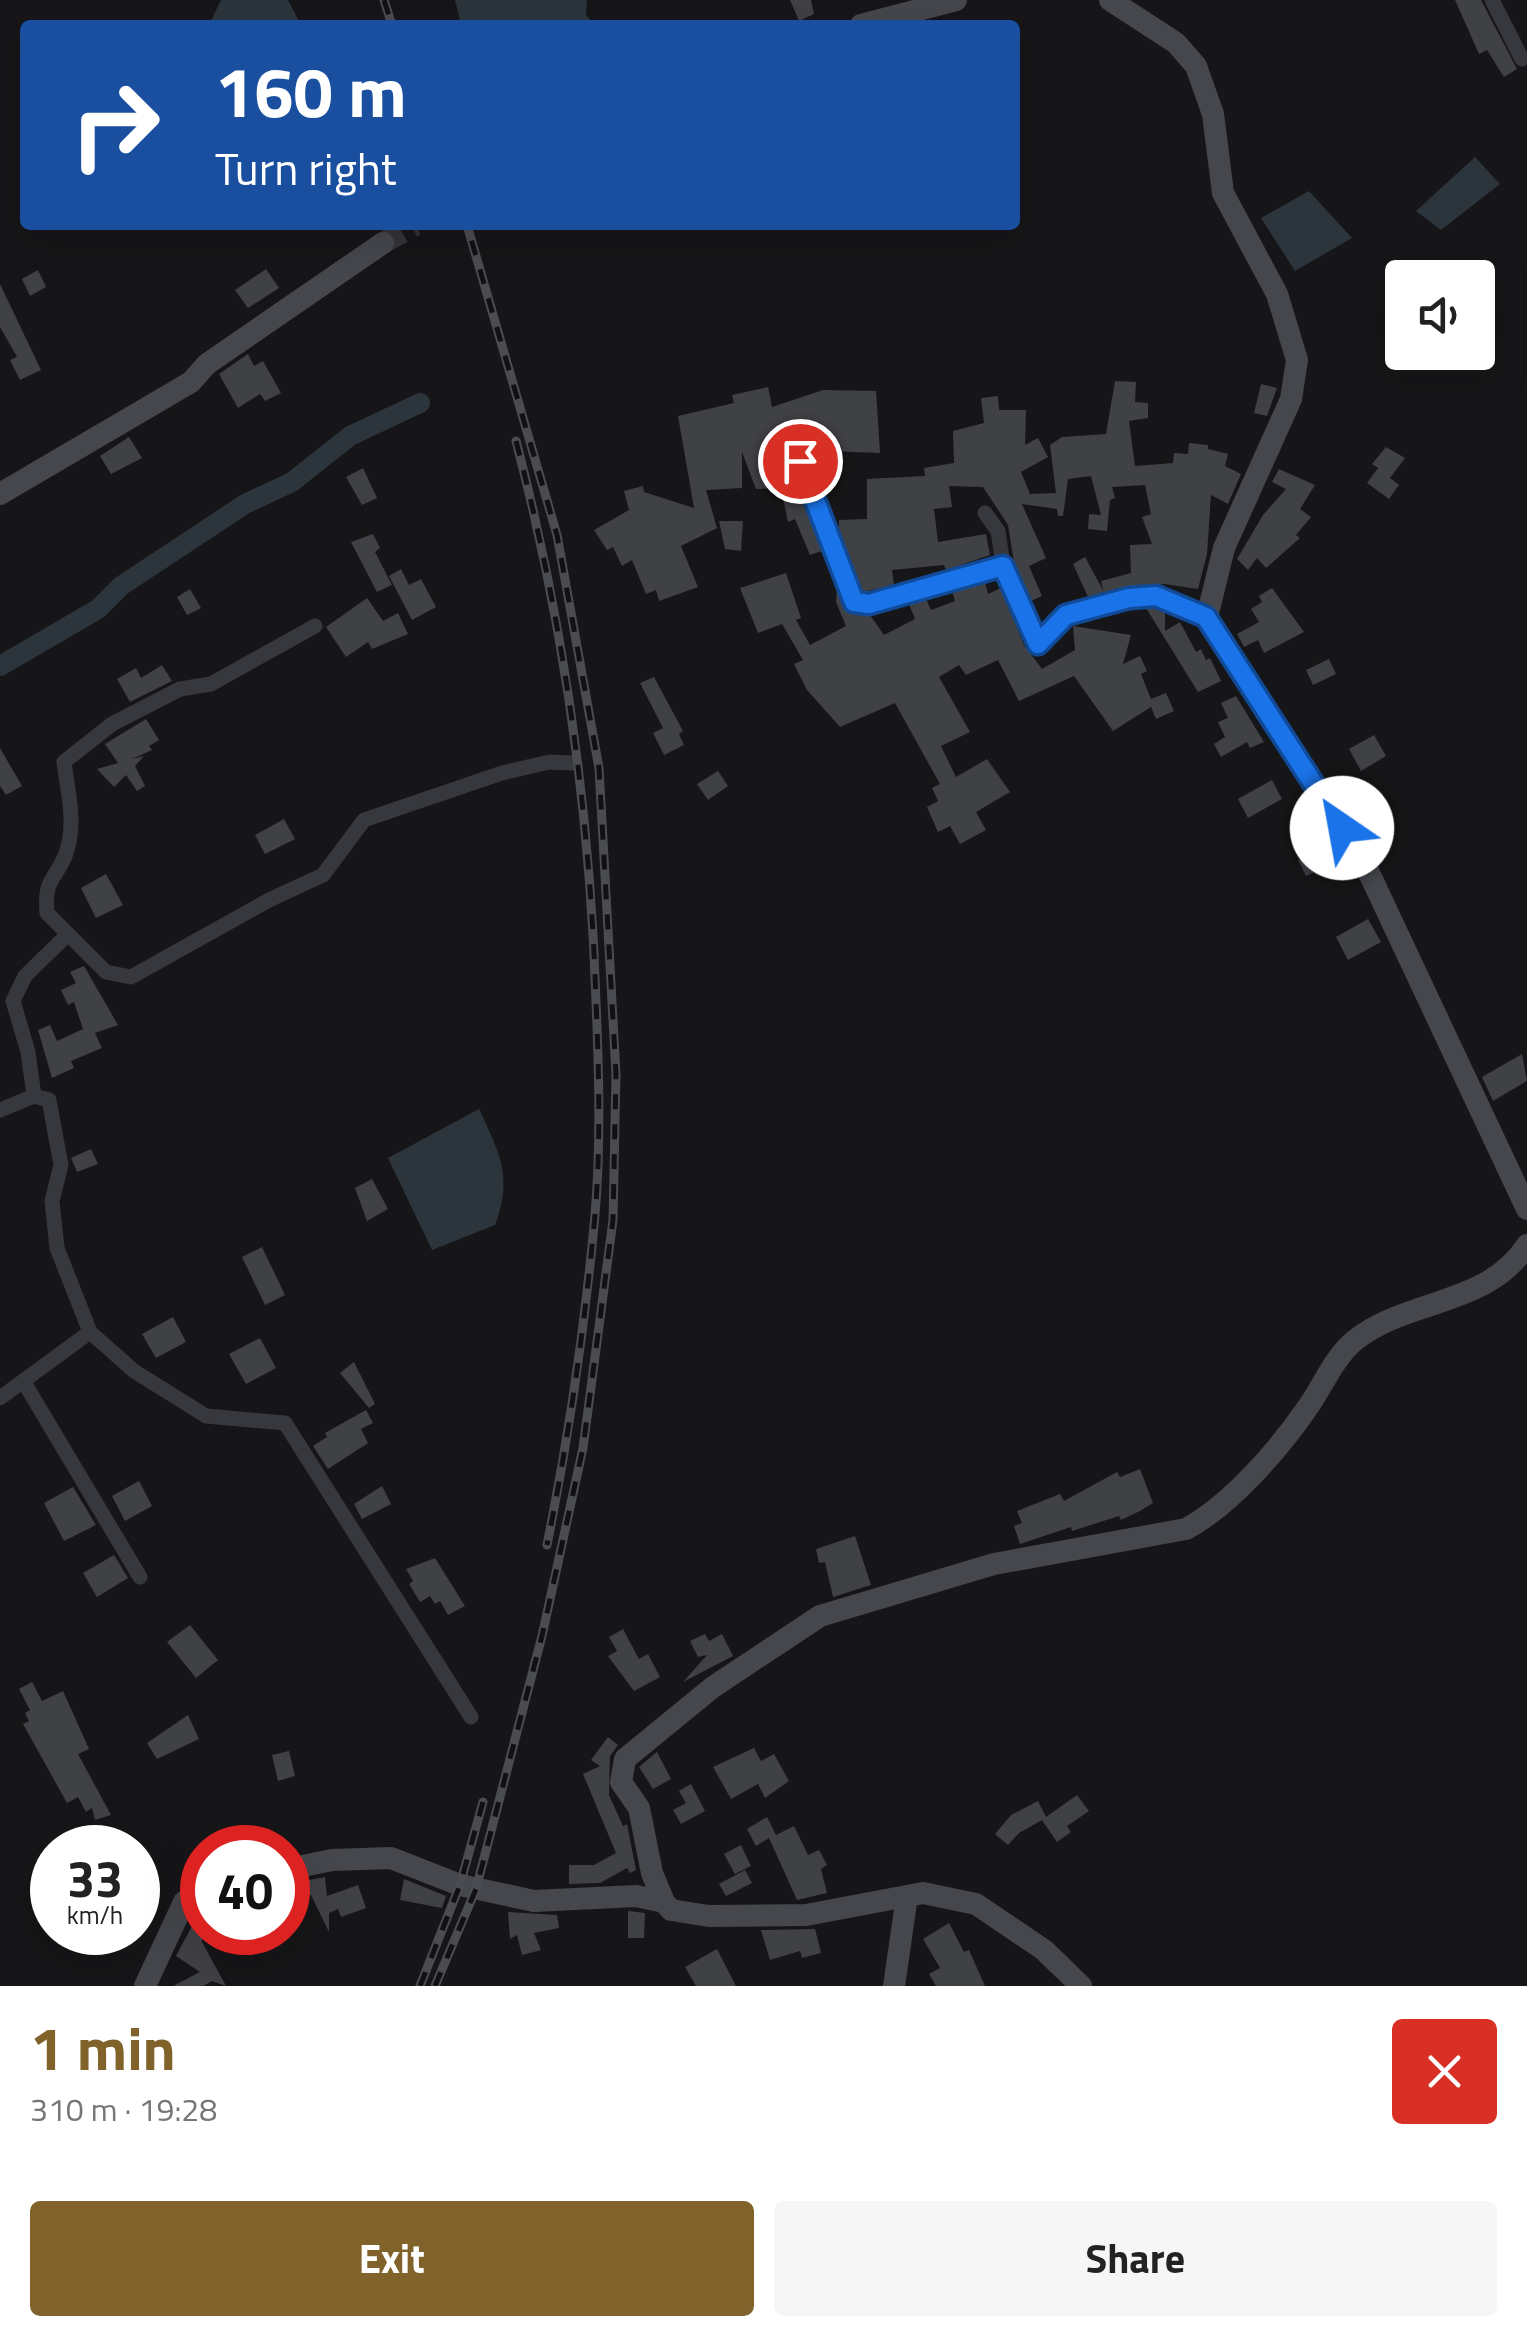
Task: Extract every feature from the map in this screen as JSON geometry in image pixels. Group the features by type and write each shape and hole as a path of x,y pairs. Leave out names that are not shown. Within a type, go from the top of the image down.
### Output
{"street":[{"path":"880,20 956,0"},
{"path":"1110,0 1176,43 1196,66 1213,114 1223,193 1277,294 1297,360 1292,399 1224,548 1206,617"},
{"path":"1492,0 1522,59"},
{"path":"0,494 191,382 208,364 383,243"},
{"path":"800,461 854,602 869,604 1003,566"},
{"path":"985,513 998,531 1003,566 1038,644 1066,615 1129,598 1156,596 1206,617 1362,858 1527,1210"},
{"path":"315,626 211,684 180,688 112,724 64,762 72,823 64,858 45,887 47,913 106,972 131,977 269,900 323,875 364,820 502,773 548,762 571,763"},
{"path":"34,1096 28,1052 14,1001 26,976 66,936"},
{"path":"0,1110 34,1096 49,1100 61,1164 52,1201 58,1248 90,1332 134,1371 206,1416 285,1423 471,1718"},
{"path":"1080,1986 1044,1950 976,1904 923,1893 806,1915 709,1916 672,1910 664,1902 652,1873 644,1822 621,1782 626,1759 713,1687 820,1616 994,1564 1186,1529 1209,1516 1292,1429 1342,1354 1356,1340 1491,1281 1518,1260 1527,1246"},
{"path":"0,1398 25,1384 90,1332"},
{"path":"25,1384 140,1577"},
{"path":"310,1864 391,1858 460,1884 534,1901 636,1896 664,1902"},
{"path":"894,1986 907,1896"},
{"path":"145,1986 180,1911"}],"shaded area":[{"path":"221,0 288,0 298,20 211,20"},
{"path":"455,0 587,0 586,15 590,20 460,20"},
{"path":"1475,157 1500,184 1441,230 1416,211"},
{"path":"1309,191 1352,238 1295,271 1261,218"},
{"path":"479,1109 502,1166 503,1193 495,1225 432,1250 388,1158"}],"building":[{"path":"790,0 811,0 814,14 799,20"},
{"path":"1455,0 1481,0 1517,69 1504,77 1487,50 1479,54"},
{"path":"266,269 279,288 248,308 235,290"},
{"path":"38,270 46,287 30,296 22,279"},
{"path":"0,284 41,370 20,380 10,360 17,357 0,327"},
{"path":"248,354 254,366 263,361 281,393 265,401 260,394 238,408 219,374"},
{"path":"1115,381 1136,382 1135,402 1148,403 1148,418 1129,421 1135,466 1173,463 1174,453 1188,454 1189,443 1208,445 1208,449 1228,454 1225,466 1241,474 1228,504 1211,495 1207,554 1198,589 1164,584 1104,593 1101,581 1131,573 1130,545 1152,544 1142,517 1151,514 1145,485 1112,487 1115,498 1110,500 1107,531 1088,529 1089,514 1101,515 1091,476 1068,479 1063,516 1058,516 1057,509 1022,504 1046,558 1029,566 1042,596 1031,601 1014,562 1008,525 983,487 949,486 952,507 934,509 938,542 986,534 990,555 946,570 944,565 892,570 894,585 862,592 839,531 839,520 867,519 867,479 925,476 924,468 954,463 953,431 984,423 981,398 998,396 999,410 1026,410 1025,445 1038,438 1048,457 1021,472 1030,494 1056,493 1050,445 1062,437 1106,434"},
{"path":"1261,384 1277,388 1267,416 1254,413"},
{"path":"768,387 772,407 823,390 876,391 880,453 801,450 791,455 790,465 822,551 810,555 795,519 788,522 781,488 756,489 742,452 742,488 706,490 717,528 681,546 698,587 659,601 656,590 646,594 632,560 622,566 613,547 607,550 594,530 629,510 624,491 643,486 644,492 694,508 678,416 734,403 732,395"},
{"path":"129,437 142,458 111,474 100,456"},
{"path":"1386,447 1405,458 1390,478 1399,485 1389,499 1367,483 1378,468 1372,464"},
{"path":"363,468 377,498 362,505 346,477"},
{"path":"1279,469 1315,485 1300,509 1311,517 1296,535 1300,538 1266,568 1257,558 1248,570 1237,559 1263,515 1286,489 1272,482"},
{"path":"719,521 743,521 741,551 725,549"},
{"path":"373,534 380,548 375,552 392,585 377,592 351,542"},
{"path":"1085,557 1104,592 1088,597 1073,564"},
{"path":"401,569 409,585 421,579 436,607 412,620 389,576"},
{"path":"786,573 801,618 796,620 810,645 846,626 836,602 837,588 846,610 870,615 884,635 915,619 909,604 926,599 931,610 955,601 952,591 985,582 988,594 1001,588 1024,645 1042,669 1075,650 1073,626 1131,635 1123,664 1140,656 1147,671 1141,674 1151,699 1166,693 1174,711 1156,719 1151,707 1113,731 1074,676 1019,701 998,660 966,675 959,665 939,677 970,732 941,746 956,777 987,759 1010,792 976,812 986,830 960,844 950,826 938,832 927,807 938,801 932,788 940,784 895,703 840,727 807,690 794,664 803,660 782,624 758,633 740,588"},
{"path":"1272,588 1304,632 1264,653 1258,640 1244,647 1237,634 1259,622 1251,609 1262,602 1259,596"},
{"path":"190,589 201,608 187,615 177,597"},
{"path":"367,598 383,621 398,613 408,634 372,649 368,642 346,657 326,627"},
{"path":"1146,608 1165,612 1165,631 1180,622 1196,652 1201,649 1206,660 1210,658 1221,681 1198,692"},
{"path":"1329,659 1336,674 1313,685 1306,670"},
{"path":"162,665 172,681 130,702 117,679 136,668 141,678"},
{"path":"654,677 683,731 679,734 684,745 664,755 653,733 663,728 640,683"},
{"path":"1236,696 1264,742 1250,748 1247,742 1221,757 1214,744 1225,737 1218,722 1228,718 1221,703"},
{"path":"146,719 159,740 149,746 152,750 132,759 144,756 135,766 145,786 137,791 126,775 114,787 97,769 118,763 105,744"},
{"path":"1374,735 1386,756 1361,771 1349,749"},
{"path":"0,748 22,786 6,795 0,786"},
{"path":"718,771 728,786 708,800 697,784"},
{"path":"1272,780 1282,799 1248,818 1238,799"},
{"path":"284,819 295,839 265,854 255,835"},
{"path":"1323,849 1330,865 1306,876 1298,860"},
{"path":"106,874 123,905 96,918 81,888"},
{"path":"1368,919 1381,942 1348,960 1336,937"},
{"path":"84,966 118,1025 95,1033 102,1048 71,1061 74,1068 52,1078 38,1030 50,1025 57,1041 83,1029 74,1002 68,1005 61,990 76,983 70,972"},
{"path":"1522,1054 1527,1081 1493,1101 1482,1077"},
{"path":"91,1149 98,1164 77,1172 71,1158"},
{"path":"372,1179 388,1209 367,1221 355,1188"},
{"path":"262,1247 285,1295 265,1305 242,1257"},
{"path":"173,1317 186,1342 156,1358 142,1334"},
{"path":"260,1338 276,1368 246,1384 229,1354"},
{"path":"354,1362 375,1404 369,1408 340,1373"},
{"path":"366,1410 373,1423 361,1429 368,1443 328,1469 313,1446 327,1437 325,1433"},
{"path":"1140,1469 1153,1503 1121,1520 1119,1516 1072,1531 1071,1527 1020,1544 1014,1526 1022,1523 1017,1511 1060,1494 1064,1501 1117,1472 1120,1477"},
{"path":"139,1481 152,1506 125,1521 112,1496"},
{"path":"382,1486 391,1504 362,1519 354,1504"},
{"path":"73,1487 96,1525 64,1541 44,1503"},
{"path":"855,1536 871,1585 833,1597 825,1562 819,1563 816,1549"},
{"path":"114,1555 128,1578 97,1597 83,1573"},
{"path":"435,1558 465,1606 448,1615 440,1601 435,1604 430,1596 420,1602 409,1584 413,1581 406,1569"},
{"path":"190,1625 218,1660 196,1678 167,1642"},
{"path":"623,1629 639,1659 648,1654 660,1677 634,1691 608,1656 617,1651 609,1637"},
{"path":"705,1634 709,1641 722,1634 733,1656 683,1682 707,1655 698,1657 690,1641"},
{"path":"32,1682 42,1701 63,1691 89,1749 78,1754 111,1815 95,1820 92,1808 86,1812 78,1797 67,1803 23,1724 29,1721 25,1713 30,1710 19,1689"},
{"path":"188,1715 199,1739 157,1759 147,1743"},
{"path":"608,1737 618,1745 610,1756 609,1795 623,1826 627,1824 636,1870 630,1873 627,1868 600,1883 569,1884 569,1865 594,1865 616,1853 583,1774 600,1766 591,1760"},
{"path":"754,1748 761,1761 774,1754 789,1781 765,1798 758,1784 731,1799 713,1767"},
{"path":"289,1751 295,1776 278,1781 272,1755"},
{"path":"657,1752 671,1779 653,1789 639,1767"},
{"path":"691,1784 705,1811 681,1824 673,1810 686,1803 679,1791"},
{"path":"1077,1795 1089,1811 1067,1826 1071,1832 1057,1842 1042,1820 1019,1833 1008,1845 995,1834 1011,1815 1038,1801 1046,1817"},
{"path":"767,1817 776,1835 794,1826 808,1855 819,1850 827,1865 821,1869 827,1893 797,1900 769,1838 756,1846 747,1829"},
{"path":"741,1845 751,1866 735,1874 724,1854"},
{"path":"745,1870 752,1883 726,1896 719,1884"},
{"path":"325,1877 327,1896 358,1885 366,1908 341,1917 338,1909 329,1913 329,1932 310,1895 310,1880"},
{"path":"404,1879 446,1896 442,1908 400,1900"},
{"path":"628,1911 645,1913 644,1938 628,1938"},
{"path":"508,1912 557,1915 559,1928 534,1933 541,1950 522,1955 517,1935 510,1939"},
{"path":"949,1923 964,1952 969,1950 985,1986 936,1986 929,1974 940,1968 923,1939"},
{"path":"815,1929 821,1953 802,1958 800,1951 770,1960 761,1930"},
{"path":"180,1948 180,1955 209,1955 226,1986 212,1981 203,1986 173,1986 200,1972 176,1956"},
{"path":"717,1949 736,1986 696,1986 685,1967"}],"waterway":[{"path":"0,666 98,609 121,586 245,504 292,482 350,436 420,403"}],"tunnel":[{"path":"383,243 406,230"}],"railway":[{"path":"384,0 390,20"},
{"path":"435,1986 476,1889 542,1636 583,1448 613,1220 616,1074 599,768 557,535 468,230"},
{"path":"516,441 548,579 572,719 588,860 598,1055 598,1162 591,1256 569,1422 547,1545"},
{"path":"420,1986 460,1885 483,1802"}],"route":[{"path":"800,461 813,488 844,586 854,602 869,604 1003,566 1038,644 1066,615 1129,598 1156,596 1206,617 1256,696 1280,726 1342,828"}]}
